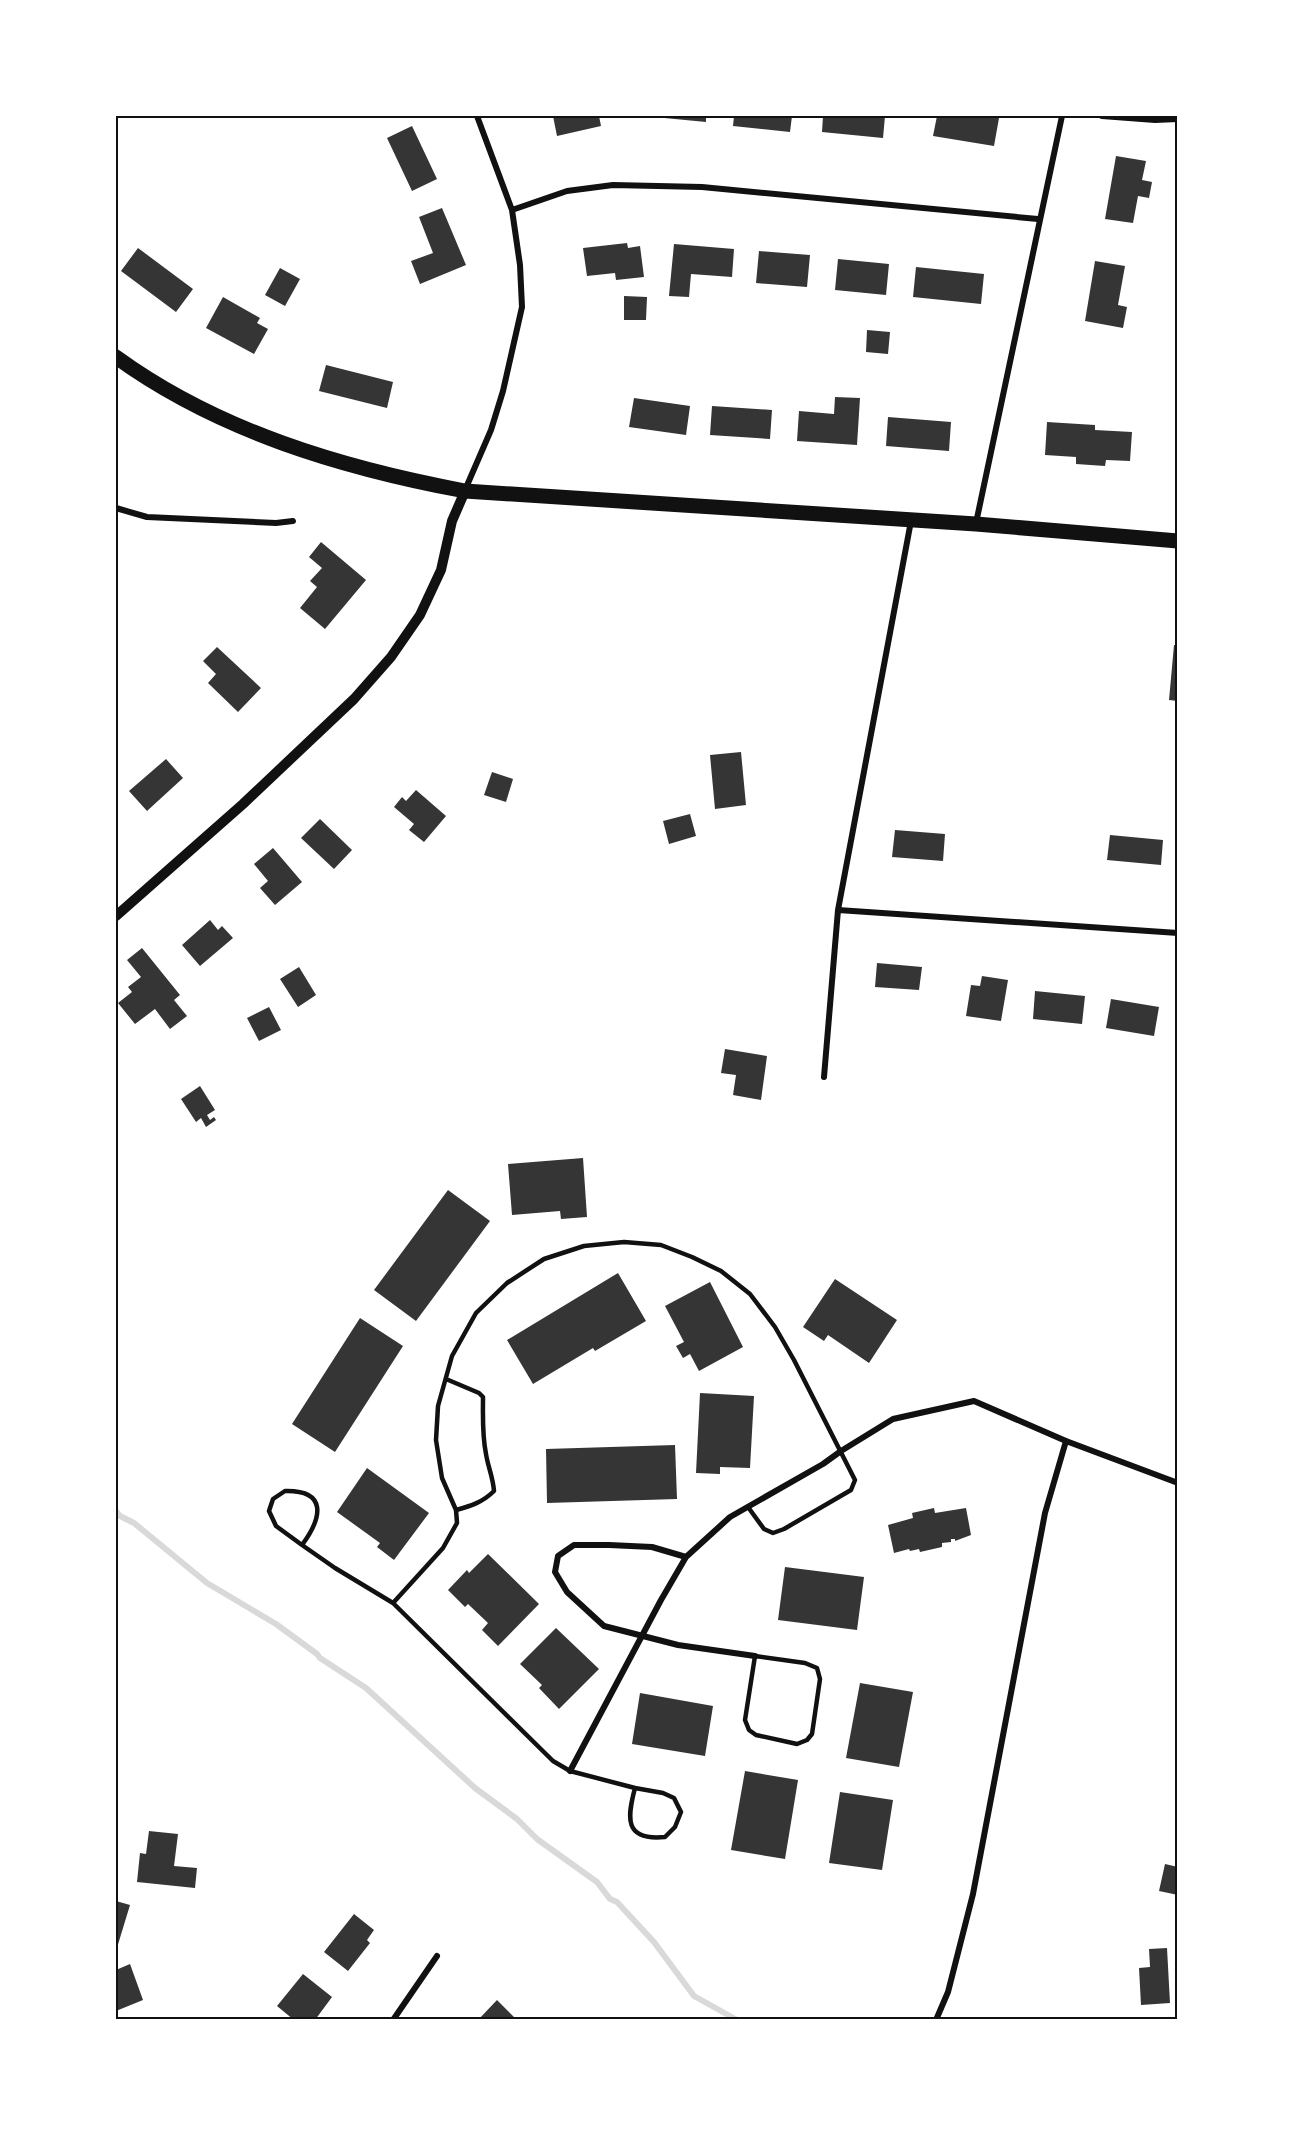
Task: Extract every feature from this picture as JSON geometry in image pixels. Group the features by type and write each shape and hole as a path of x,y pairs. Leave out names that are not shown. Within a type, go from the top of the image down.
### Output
{"main road":[{"path":"116,357 139,374 179,397 241,428 344,464 405,480 465,491 976,524 1178,541"}],"street":[{"path":"116,916 252,796 354,699 391,657 420,615 441,570 452,521 491,430 503,391 522,307 520,265 512,210 477,116"},
{"path":"976,524 1038,219 1062,116"},
{"path":"1102,116 1155,120 1178,119"},
{"path":"512,210 567,191 614,185 702,187 1038,219"},
{"path":"116,508 147,517 276,523 293,521"},
{"path":"824,1077 838,910 911,520"},
{"path":"838,910 1178,933"},
{"path":"570,1771 686,1557 730,1517 823,1464 893,1419 974,1401 1066,1441 1178,1483"},
{"path":"936,2019 948,1992 973,1894 1045,1513 1066,1441"},
{"path":"686,1557 652,1547 574,1545 558,1556 555,1572 567,1592 604,1626 678,1645 755,1656"},
{"path":"393,2019 437,1956"}],"lane":[{"path":"393,1603 443,1548 457,1523 456,1510 442,1478 436,1440 438,1406 452,1356 476,1313 507,1283 544,1259 584,1246 624,1242 661,1245 692,1257 722,1271 750,1294 775,1327 855,1480 851,1491 803,1519 773,1533 764,1529 748,1507"},
{"path":"446,1379 479,1393 483,1397 483,1434 486,1457 493,1477 494,1491 487,1498 456,1510"},
{"path":"302,1545 316,1523 318,1509 312,1496 301,1491 285,1491 273,1499 269,1511 276,1526 302,1545 368,1589 393,1603 554,1761 570,1771 663,1793 674,1798 681,1812 675,1827 665,1837 649,1839 637,1834 630,1823 629,1814 635,1788"},
{"path":"755,1656 805,1663 817,1668 820,1679 812,1734 807,1740 796,1744 756,1735 749,1731 745,1720 755,1656"}],"building":[{"path":"553,116 599,116 601,126 557,136"},
{"path":"706,116 706,122 654,117"},
{"path":"734,116 792,116 790,132 733,126"},
{"path":"823,116 885,116 883,138 822,132"},
{"path":"937,116 999,118 994,146 933,136"},
{"path":"412,126 437,179 412,191 387,138"},
{"path":"1116,156 1146,161 1142,180 1152,182 1149,198 1138,196 1133,223 1105,219"},
{"path":"442,208 466,265 420,284 411,261 433,253 419,217"},
{"path":"627,243 628,248 640,246 644,277 616,280 615,273 587,276 583,248"},
{"path":"674,244 734,249 732,277 691,274 689,297 669,296"},
{"path":"138,248 193,289 176,312 121,271"},
{"path":"759,251 810,255 807,287 756,283"},
{"path":"838,259 889,264 886,295 835,290"},
{"path":"1095,261 1125,266 1118,305 1127,307 1123,328 1085,321"},
{"path":"916,267 984,274 981,304 913,297"},
{"path":"280,268 300,279 285,306 265,295"},
{"path":"624,296 647,297 646,320 624,320"},
{"path":"223,297 260,318 257,323 268,329 254,354 206,328"},
{"path":"867,330 890,332 888,354 866,352"},
{"path":"326,365 393,382 387,408 319,391"},
{"path":"835,397 860,398 857,445 797,441 799,411 834,414"},
{"path":"634,398 690,406 686,435 629,427"},
{"path":"712,406 772,410 770,439 710,435"},
{"path":"888,417 951,422 949,451 886,446"},
{"path":"1047,422 1095,425 1095,430 1132,432 1130,461 1106,460 1105,466 1076,464 1076,457 1045,455"},
{"path":"321,542 366,580 325,629 300,608 317,587 310,581 322,568 309,557"},
{"path":"1174,645 1178,645 1178,701 1169,700"},
{"path":"217,647 261,688 238,712 208,683 216,674 203,661"},
{"path":"741,752 746,805 715,809 710,755"},
{"path":"166,759 183,778 147,811 129,791"},
{"path":"492,772 513,779 506,802 484,795"},
{"path":"416,790 446,816 424,842 409,830 414,824 394,807 402,797 406,801"},
{"path":"690,814 696,836 669,844 663,821"},
{"path":"320,819 352,850 334,869 301,838"},
{"path":"895,830 945,834 943,861 892,857"},
{"path":"1110,835 1163,840 1161,865 1107,860"},
{"path":"273,848 302,882 275,905 260,888 268,881 254,864"},
{"path":"210,920 218,930 222,926 233,938 200,966 182,945"},
{"path":"142,948 180,995 174,1000 187,1016 170,1029 155,1009 135,1024 118,1003 132,992 128,987 141,977 127,960"},
{"path":"877,963 922,967 919,990 875,987"},
{"path":"299,967 316,995 298,1007 280,979"},
{"path":"982,976 1008,980 1001,1021 966,1016 971,985 980,986"},
{"path":"1035,991 1085,996 1082,1024 1033,1019"},
{"path":"1111,999 1159,1007 1154,1036 1106,1028"},
{"path":"269,1007 281,1030 259,1041 247,1018"},
{"path":"725,1049 767,1056 761,1100 733,1095 736,1075 721,1073"},
{"path":"200,1086 215,1110 207,1115 210,1120 214,1117 216,1120 206,1127 201,1118 196,1122 181,1099"},
{"path":"583,1158 587,1217 561,1219 560,1211 512,1215 508,1164"},
{"path":"448,1190 490,1221 416,1321 374,1290"},
{"path":"618,1273 646,1321 595,1351 593,1348 533,1384 507,1340"},
{"path":"835,1279 897,1320 869,1363 828,1335 824,1341 803,1327"},
{"path":"710,1282 743,1347 699,1371 690,1354 683,1358 676,1346 684,1342 665,1306"},
{"path":"360,1318 403,1346 335,1452 292,1424"},
{"path":"700,1393 754,1396 750,1468 720,1467 720,1474 696,1473"},
{"path":"675,1445 677,1499 547,1503 546,1449"},
{"path":"367,1468 429,1513 394,1560 377,1547 380,1543 337,1512"},
{"path":"934,1508 935,1513 966,1508 971,1535 955,1541 951,1539 951,1542 942,1543 942,1547 920,1552 919,1549 910,1551 909,1549 894,1553 888,1525 913,1518 912,1513"},
{"path":"488,1554 539,1604 498,1646 482,1630 488,1623 468,1604 465,1607 448,1590 467,1570 469,1573"},
{"path":"785,1567 864,1577 857,1630 778,1620"},
{"path":"556,1628 599,1669 559,1709 539,1688 542,1685 520,1664"},
{"path":"860,1683 913,1692 899,1767 846,1758"},
{"path":"640,1693 713,1706 705,1756 632,1744"},
{"path":"745,1771 798,1780 785,1859 731,1850"},
{"path":"840,1792 893,1800 882,1870 829,1863"},
{"path":"149,1831 178,1834 174,1866 197,1868 195,1888 137,1882 140,1853 146,1854"},
{"path":"1165,1864 1178,1867 1178,1895 1159,1891"},
{"path":"116,1901 130,1905 116,1951"},
{"path":"354,1914 374,1930 367,1940 370,1943 348,1971 324,1952"},
{"path":"1167,1948 1170,2003 1141,2005 1139,1968 1150,1967 1149,1949"},
{"path":"130,1964 143,2000 116,2011 116,1970"},
{"path":"303,1974 332,1997 315,2020 294,2020 277,2006"},
{"path":"497,2000 517,2020 478,2020"}],"waterway":[{"path":"116,1511 207,1583 276,1624 320,1658 366,1688 475,1788 517,1819 537,1839 597,1882 610,1899 617,1902 654,1942 694,1996 737,2020"}]}
